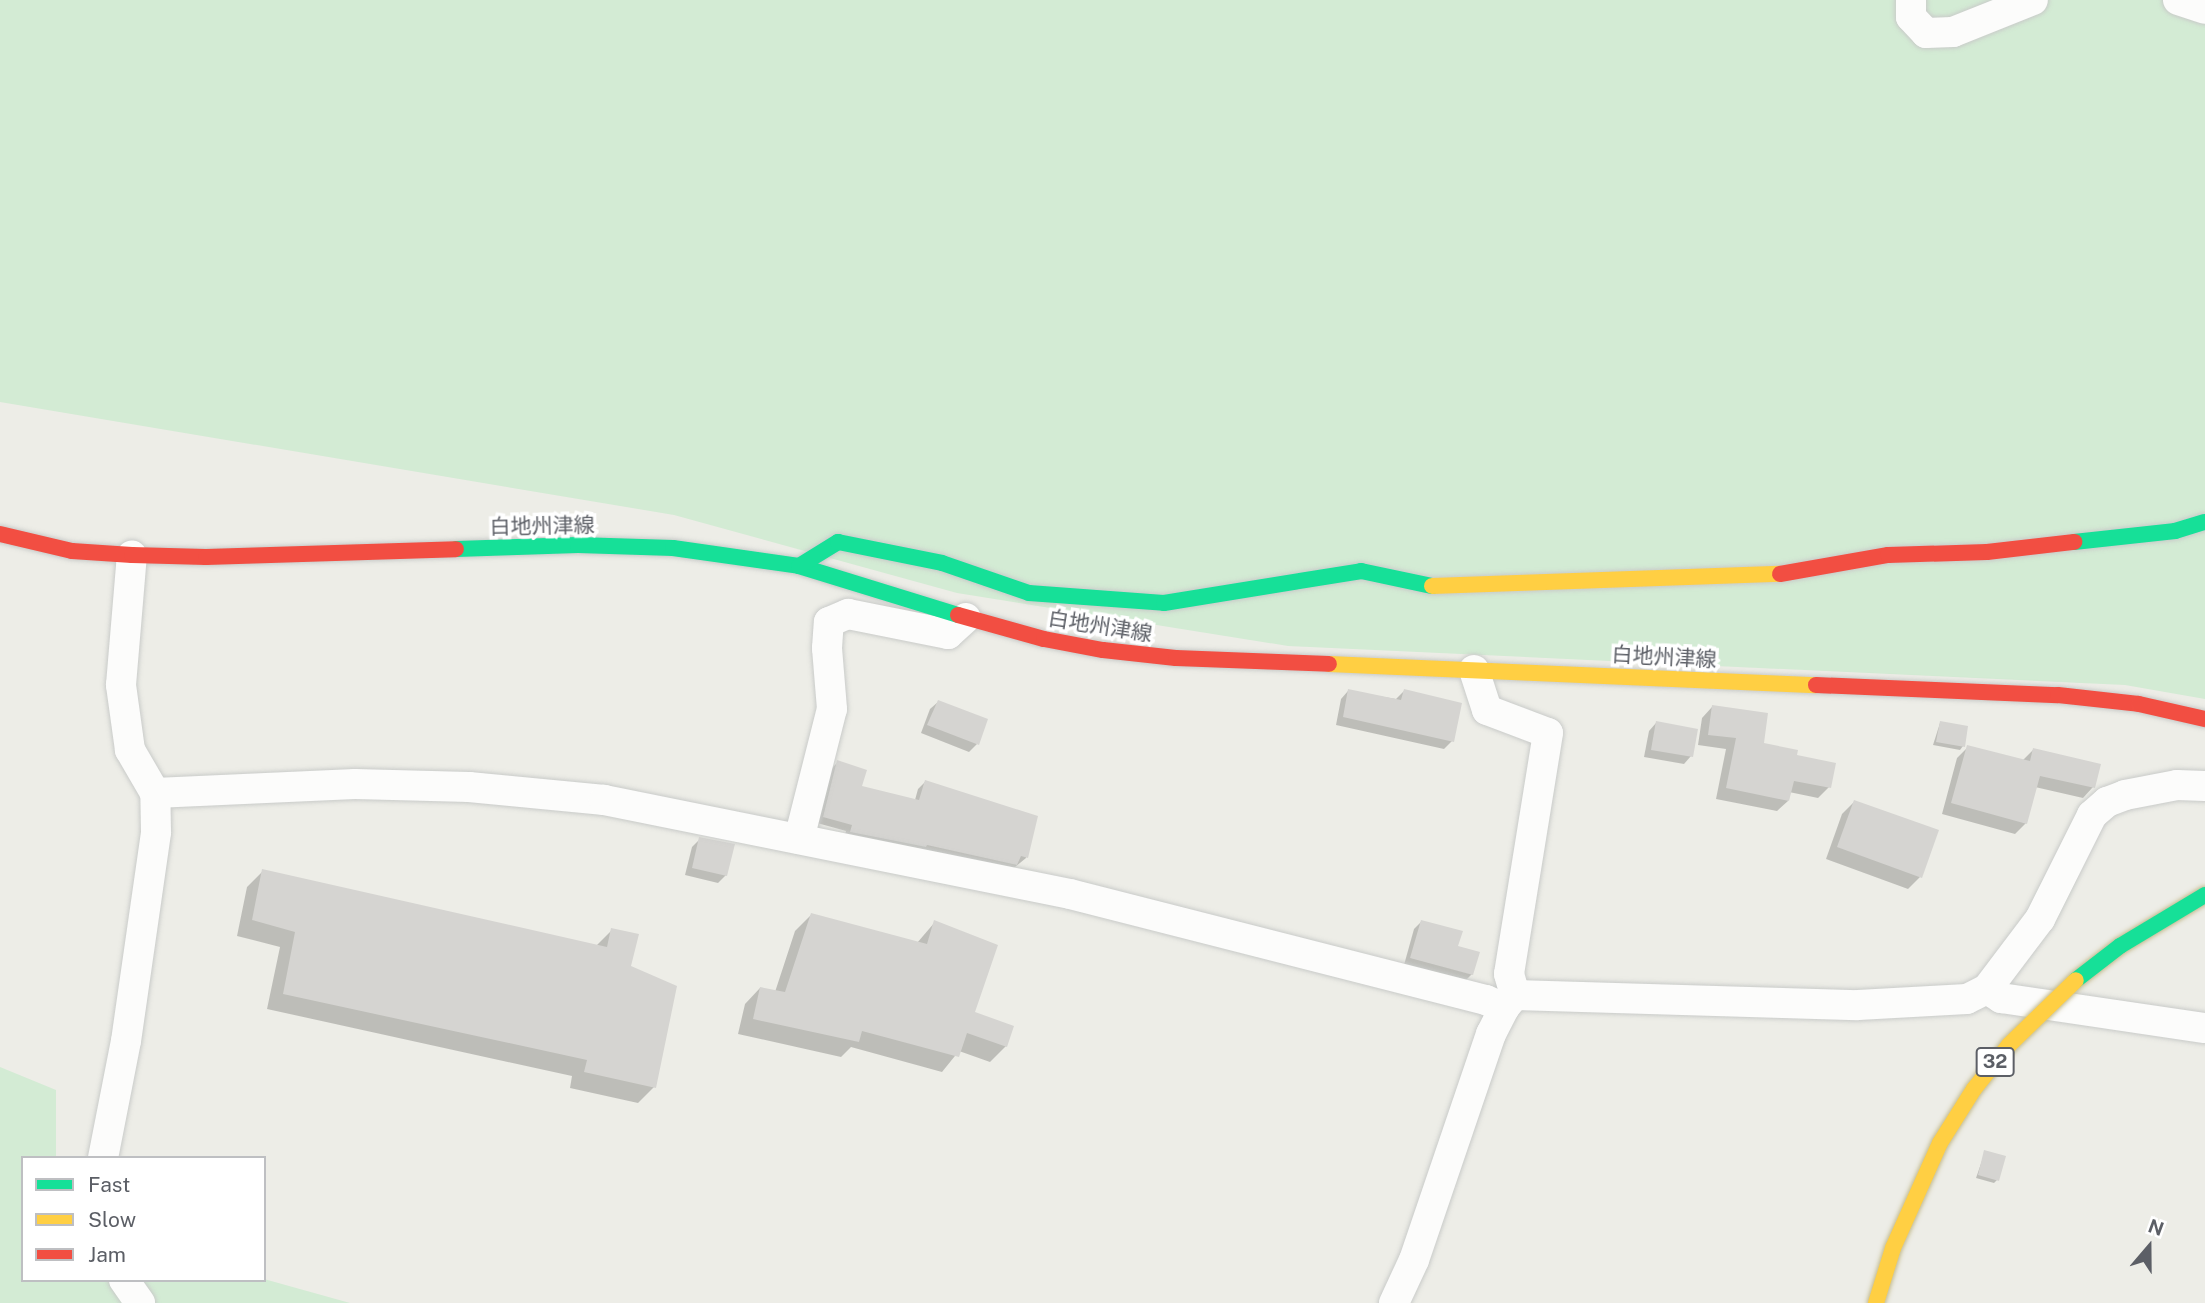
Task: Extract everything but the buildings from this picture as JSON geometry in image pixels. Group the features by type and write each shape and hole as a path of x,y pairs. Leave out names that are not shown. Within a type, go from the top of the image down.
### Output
{"main road":[{"path":"799,566 838,542 942,563 1029,593 1164,603 1361,571 1431,586 1782,574 1888,555 1987,552 2175,531 2205,522"},
{"name":"白地州津線","path":"0,534 72,551 206,557 578,545 673,548 799,566 1044,639 1164,657 2058,695 2139,704 2205,719"},
{"name":"32","path":"1876,1303 1893,1248 1940,1143 1974,1089 2009,1045 2080,977 2120,946 2205,895"}],"street":[{"path":"1911,0 1911,17 1926,33 1953,32 2033,0"},
{"path":"2178,0 2205,9"},
{"path":"103,1156 125,1041 156,832 155,793 131,750 121,685 132,555"},
{"path":"799,839 832,709 827,648 829,622 848,614 948,634 967,618"},
{"path":"1394,1303 1414,1260 1491,1034 1509,1002 1509,974 1548,733 1487,710 1474,670"},
{"path":"155,793 355,784 469,787 604,800 1070,894 1472,996 1509,1002 1858,1005 1967,999 1987,989 2040,919 2092,815 2107,802 2125,795 2177,785 2205,786"},
{"path":"1987,989 2001,998 2205,1028"},
{"path":"125,1282 140,1303"}],"green space":[{"path":"0,0 2205,0 2205,699 2125,685 1288,646 957,593 674,515 0,402"},
{"path":"0,1067 56,1090 56,1156 21,1156 21,1282 266,1282 266,1280 350,1303 0,1303"}],"traffic: fast":[{"path":"2074,542 2175,531 2205,522"},
{"path":"799,566 838,542 942,563 1029,593 1164,603 1361,571 1432,586"},
{"path":"456,549 578,545 673,548 799,566 958,615"},
{"path":"2076,980 2120,946 2205,895"}],"traffic: slow":[{"path":"1432,586 1780,574"},
{"path":"1329,664 1816,685"},
{"path":"1876,1303 1893,1248 1940,1143 1974,1089 2009,1045 2076,980"}],"traffic: jam":[{"path":"0,534 72,551 132,555 206,557 456,549"},
{"path":"1780,574 1888,555 1987,552 2074,542"},
{"path":"958,615 1044,639 1103,650 1176,658 1329,664"},
{"path":"1816,685 2058,695 2139,704 2205,719"}]}
